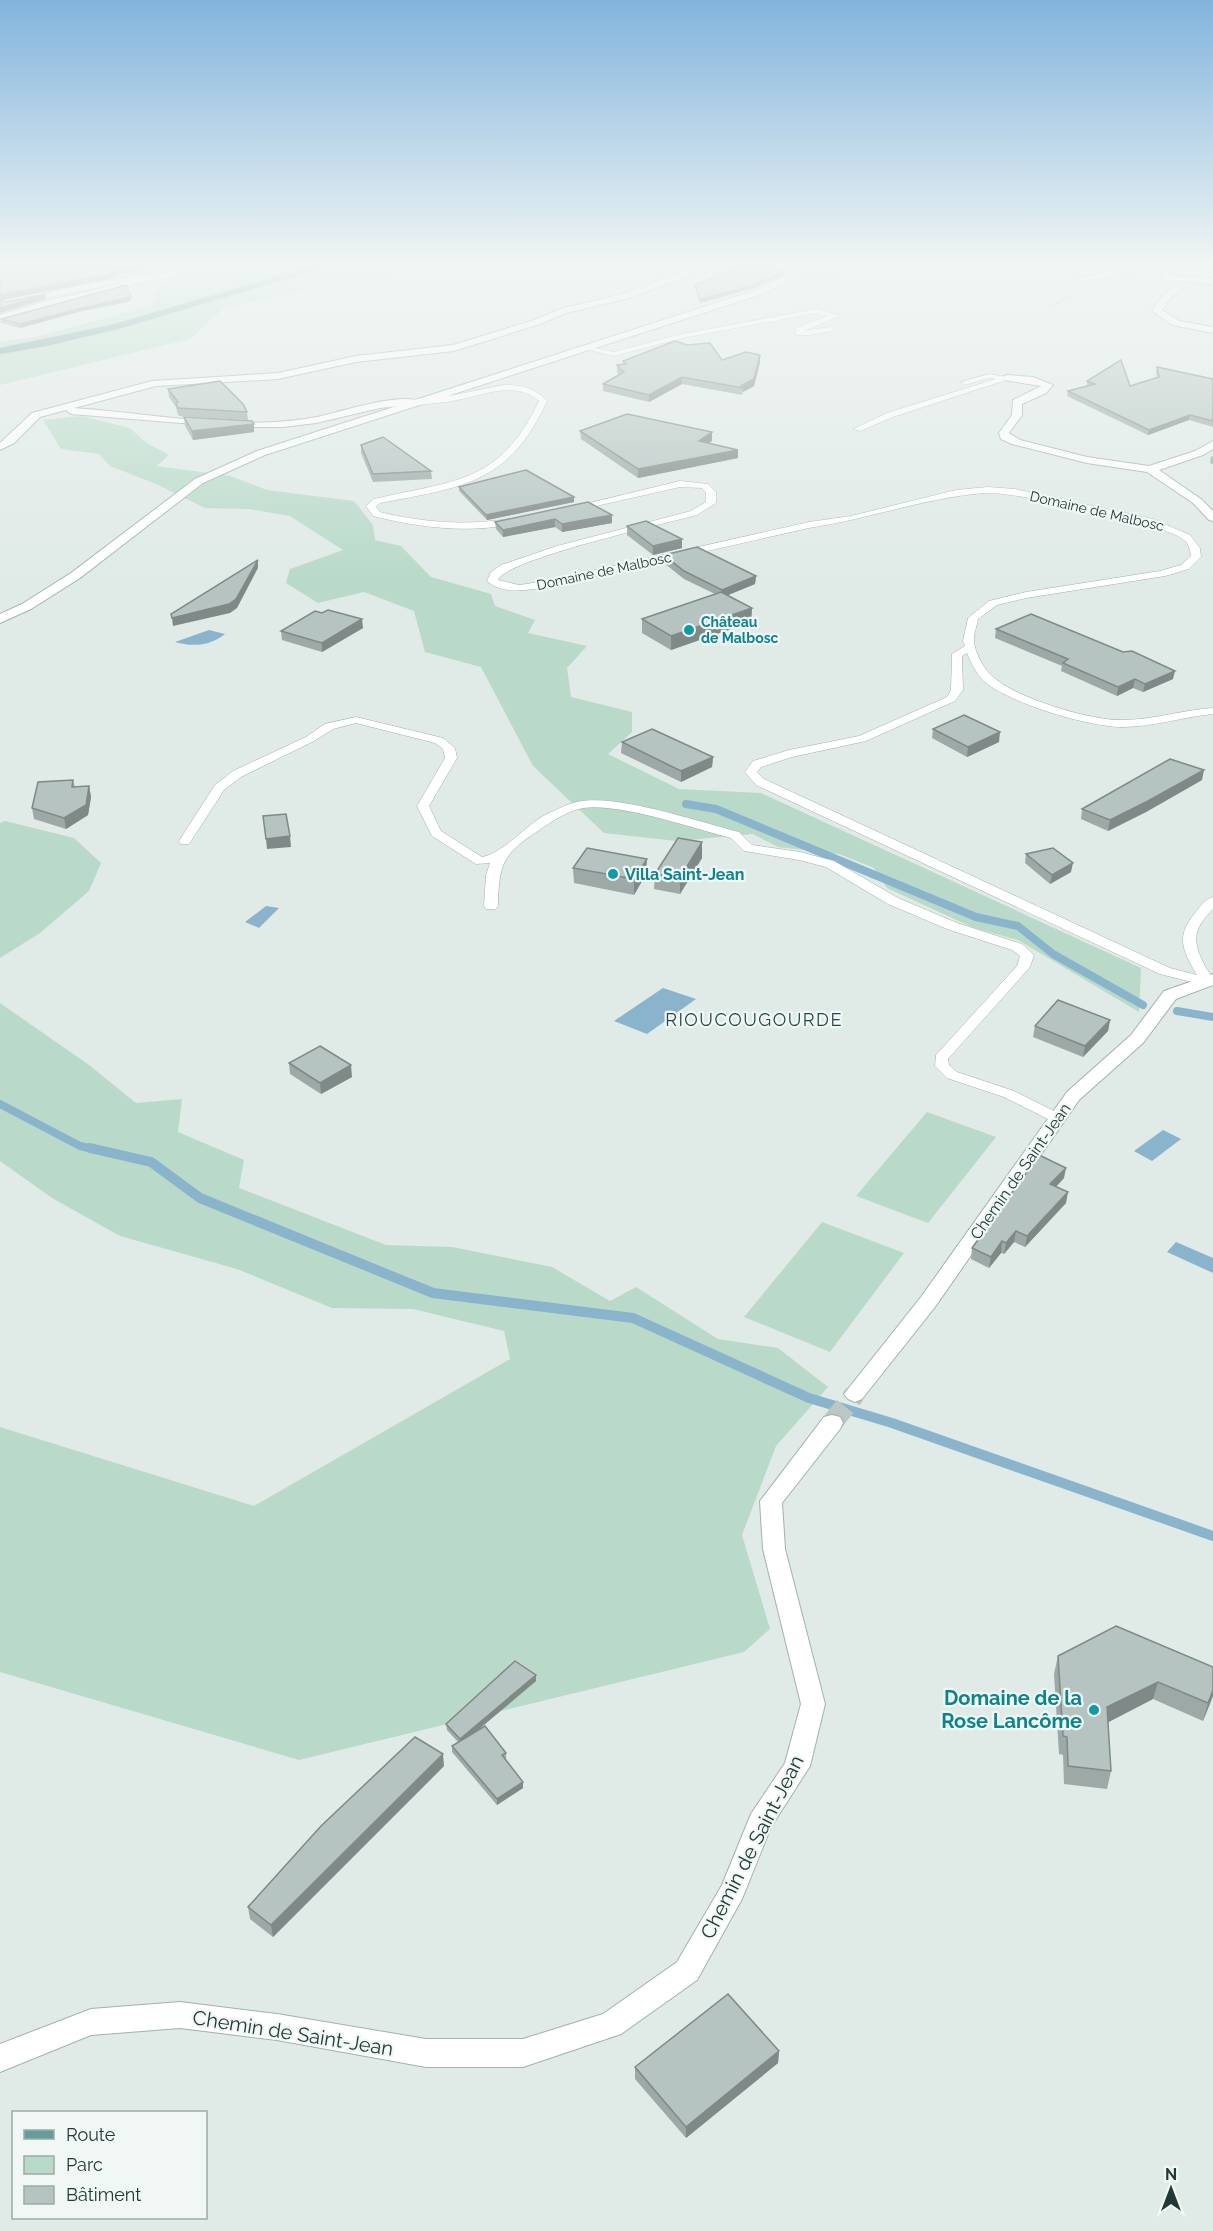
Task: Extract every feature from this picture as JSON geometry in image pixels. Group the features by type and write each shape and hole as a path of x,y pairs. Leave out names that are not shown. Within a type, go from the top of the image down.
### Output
{"street":[{"path":"0,447 10,442 28,420 36,415 156,384 278,375 316,367"},
{"path":"0,619 17,611 100,559 193,485 261,453 524,367"},
{"path":"1008,378 1033,380 1048,385 1042,391 1017,402 1017,415 1004,433 1005,437 1016,442 1087,460 1150,470 1197,501 1213,518"},
{"path":"54,411 145,415 225,423 284,424 318,421 378,403 414,402"},
{"path":"1150,470 1199,453 1213,444"},
{"name":"Chemin de Saint-Jean","path":"855,1394 928,1302 1073,1096 1137,1039 1170,995 1211,982"},
{"name":"Chemin de Saint-Jean","path":"0,2058 91,2022 180,2015 277,2027 426,2054 523,2054 611,2025 687,1971 733,1891 760,1822 797,1766 800,1756 813,1704 774,1548 771,1501 832,1423"}],"lane":[{"path":"965,382 989,376 1008,378"},
{"path":"857,429 890,415 1008,378"},
{"path":"414,402 460,397 508,387 537,393 543,401 518,448 504,462 480,475 438,489 377,501 371,506 375,514 459,527 507,523 530,518"},
{"name":"Domaine de Malbosc","path":"565,510 680,484 705,486 711,492 711,503 694,513 560,548 505,567 495,574 492,581 501,586 515,588 547,585 809,525 851,519 956,493 988,490 1016,492 1150,521 1187,537 1195,548 1196,558 1185,567 993,603 973,618 968,641 970,648 957,654 957,690 951,699 862,739 789,754 758,764 751,772 760,782 1129,953 1165,972 1211,982"},
{"path":"970,648 977,665 987,678 1005,691 1040,705 1088,719 1119,724 1145,723 1189,713 1213,711"},
{"path":"185,841 219,788 228,781 310,739 329,726 356,720 439,740 449,748 451,758 423,806 436,833 480,861 498,858"},
{"path":"491,906 492,875 498,858 523,835 549,818 578,805 607,803 735,835 748,848 830,864 893,901 952,927 1017,947 1027,955 1023,968 941,1058 942,1066 952,1075 1009,1094 1057,1118"},
{"path":"1211,982 1188,948 1196,917 1213,901"}],"green space":[{"path":"0,367 74,367 0,385"},
{"path":"81,416 130,428 145,442 169,455 157,466 230,476 267,490 354,501 373,525 375,540 401,546 431,577 491,594 495,606 535,620 528,633 587,646 567,668 571,697 632,712 632,732 608,754 679,789 761,793 1141,968 1139,1012 1018,940 974,928 887,888 874,868 839,854 778,847 753,834 677,841 604,833 533,766 481,667 425,652 414,611 364,592 318,603 286,583 290,569 343,550 290,516 249,509 205,508 156,484 110,466 99,454 61,449 43,420"},
{"path":"5,821 74,838 101,863 89,891 40,933 0,958 0,823"},
{"path":"0,1003 89,1065 136,1103 182,1099 178,1132 244,1160 239,1188 386,1245 452,1247 552,1267 610,1301 636,1287 718,1339 778,1348 828,1387 776,1446 742,1535 770,1629 744,1652 299,1760 0,1672 0,1427 254,1506 510,1359 504,1331 413,1309 332,1308 237,1269 120,1236 52,1198 0,1161"},
{"path":"927,1112 996,1137 928,1223 856,1196"},
{"path":"822,1222 904,1253 830,1352 744,1317"}],"water":[{"path":"209,630 225,634 213,641 201,644 188,645 175,642"},
{"path":"266,906 279,908 259,928 245,922"},
{"path":"663,988 696,999 647,1034 614,1021"},
{"path":"1163,1130 1181,1139 1152,1161 1134,1151"},
{"path":"1176,1242 1213,1258 1213,1273 1167,1252"}],"building":[{"path":"619,367 757,367 754,379 741,386 743,388 682,377 649,395 603,384 624,372"},
{"path":"1109,367 1123,367 1130,386 1159,377 1157,367 1213,379 1213,421 1190,415 1149,430 1068,391 1095,384 1087,381"},
{"path":"220,381 243,404 247,412 178,408 176,404 178,402 168,389"},
{"path":"627,414 712,432 699,441 738,450 638,469 580,431"},
{"path":"184,417 252,421 254,424 192,431"},
{"path":"383,437 431,471 373,474 361,445"},
{"path":"526,470 574,497 486,515 459,487"},
{"path":"588,502 612,515 562,524 555,519 503,530 495,522"},
{"path":"646,521 682,539 653,546 627,526"},
{"path":"697,547 756,576 722,590 684,571 664,555"},
{"path":"258,560 236,599 229,604 172,618 171,614"},
{"path":"721,592 752,608 671,636 642,619"},
{"path":"328,610 362,619 322,643 281,631 315,611 322,613"},
{"path":"1031,614 1123,652 1132,651 1175,671 1145,684 1135,679 1118,687 1063,663 1068,659 996,629"},
{"path":"964,715 1000,732 968,747 933,729"},
{"path":"652,729 713,757 681,771 622,742"},
{"path":"1170,759 1204,770 1110,820 1082,809"},
{"path":"73,780 72,787 89,786 86,805 64,818 32,808 38,782"},
{"path":"286,814 290,836 266,839 263,816"},
{"path":"678,838 702,842 680,878 655,874"},
{"path":"587,848 647,859 634,879 573,868"},
{"path":"1053,848 1073,863 1052,875 1026,854"},
{"path":"1058,1000 1110,1020 1085,1046 1035,1026"},
{"path":"320,1046 351,1065 320,1083 289,1063"},
{"path":"1039,1155 1066,1168 1050,1184 1068,1192 1027,1236 1016,1231 1006,1243 1002,1241 991,1257 972,1248"},
{"name":"Domaine de la Rose Lancôme","path":"1116,1626 1213,1667 1213,1690 1208,1703 1158,1682 1107,1707 1111,1771 1068,1766 1067,1737 1063,1736 1058,1656"},
{"path":"515,1661 536,1675 460,1739 446,1724"},
{"path":"485,1726 506,1753 502,1755 523,1782 497,1799 452,1746"},
{"path":"415,1737 443,1754 271,1925 248,1907 321,1826"},
{"path":"728,1994 779,2051 686,2127 635,2067"}],"waterway":[{"path":"686,804 716,809 976,917 1018,926 1053,954 1143,1005"},
{"path":"1177,1011 1213,1017"},
{"path":"0,1104 80,1146 97,1150"},
{"path":"90,1148 151,1162 200,1198 433,1293 633,1318 809,1398 892,1423 1213,1536"}],"tunnel":[{"path":"832,1423 855,1394"}],"place":[{"name":"Château de Malbosc","path":"689,630"},
{"name":"Villa Saint-Jean","path":"613,874"},
{"name":"Domaine de la Rose Lancôme","path":"1094,1710"}],"district":[{"name":"RIOUCOUGOURDE","path":"754,1020"}]}
